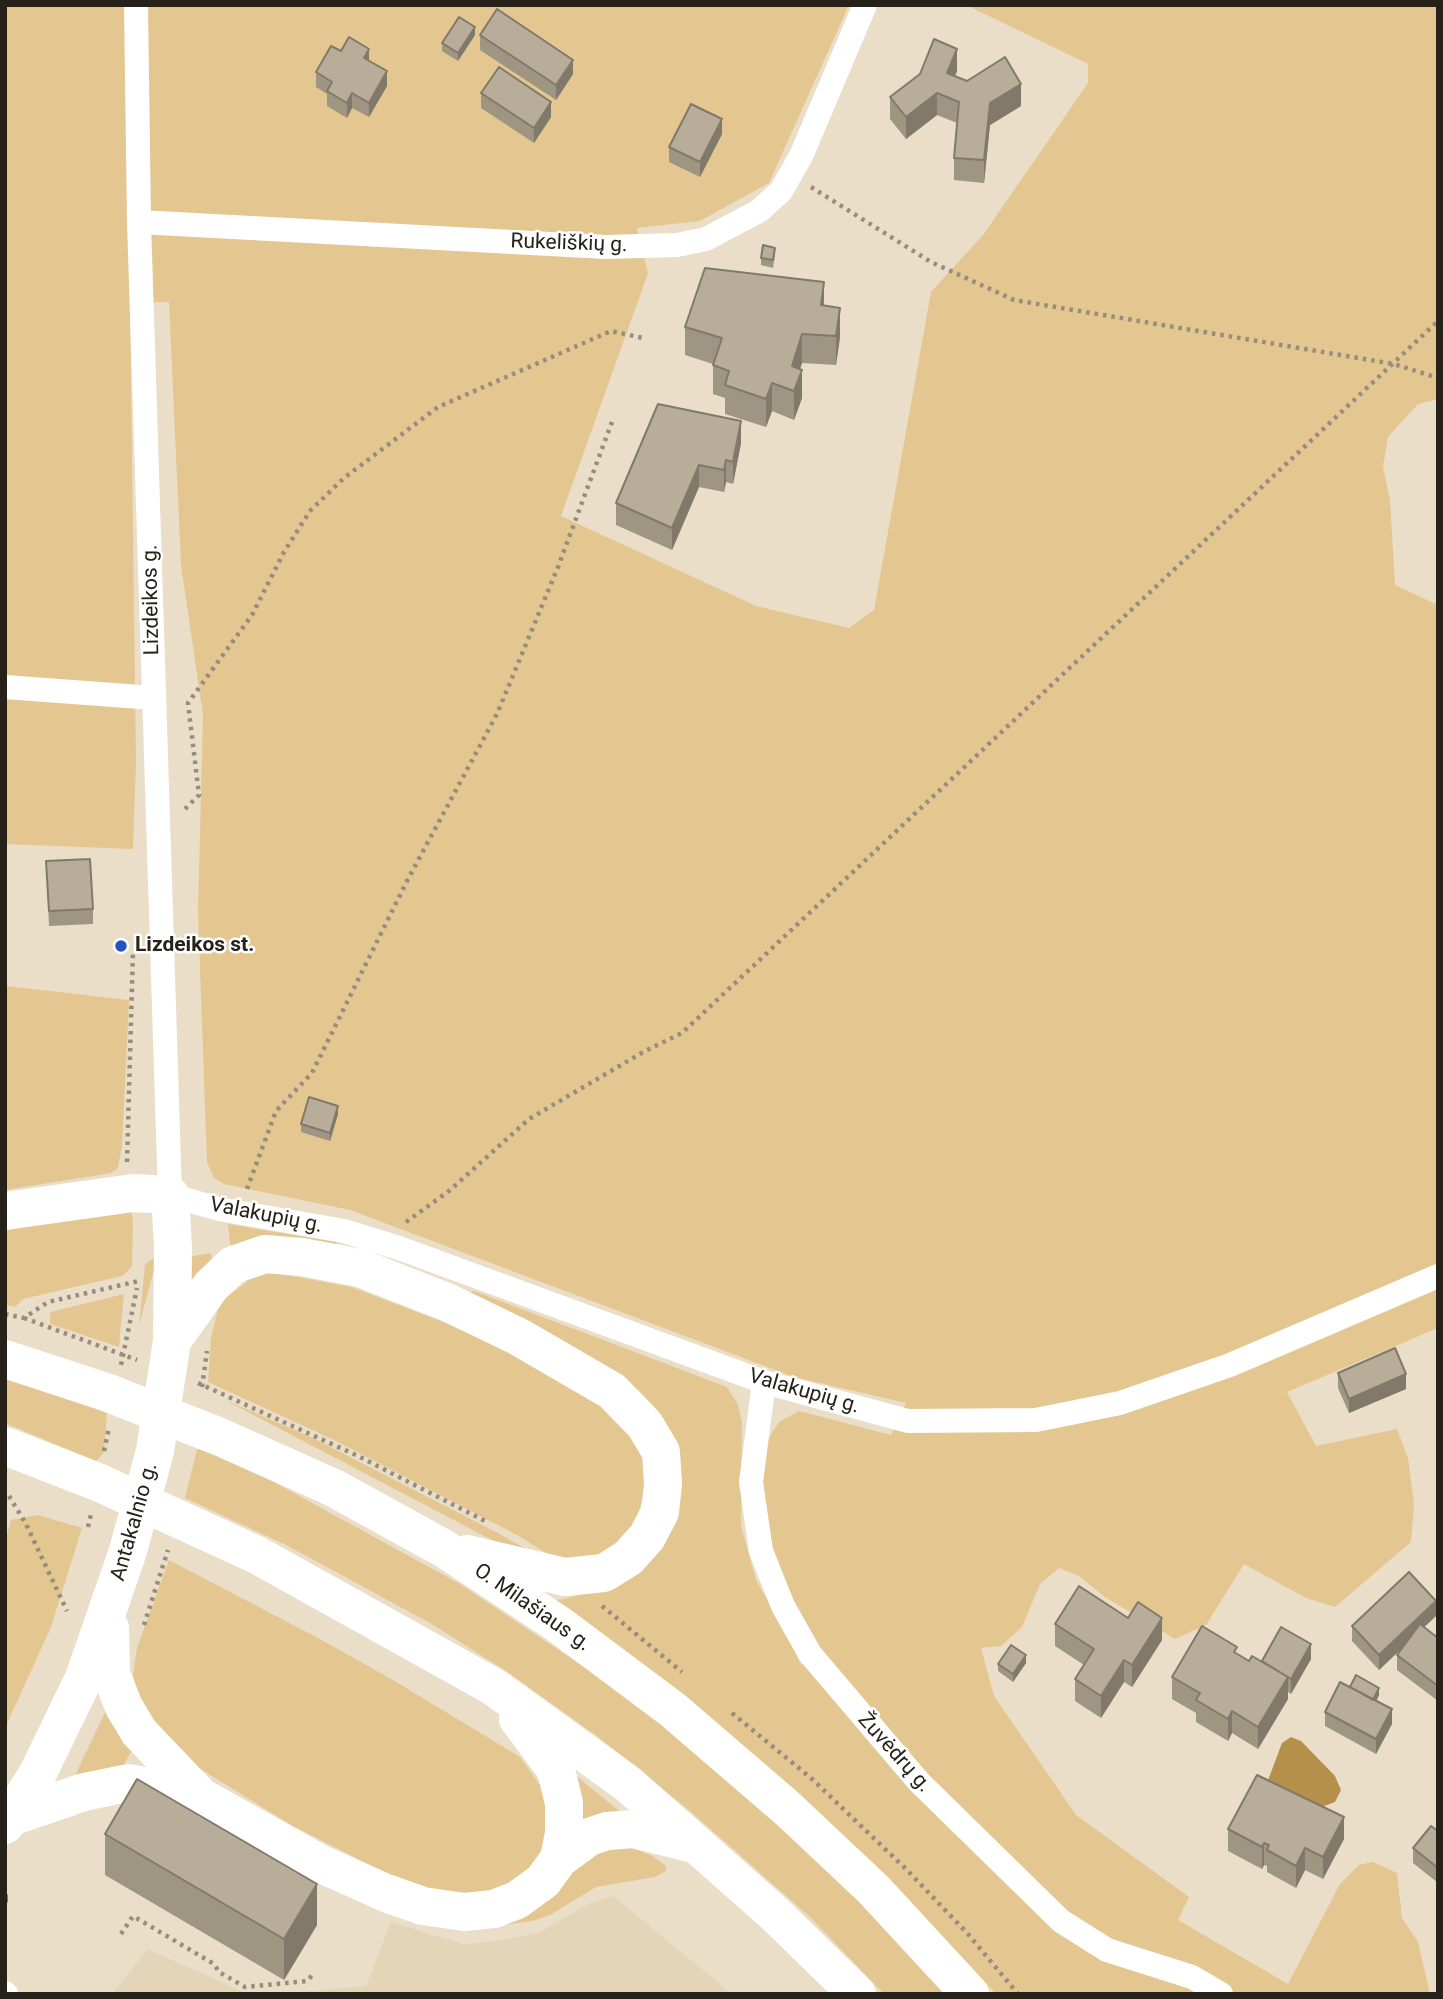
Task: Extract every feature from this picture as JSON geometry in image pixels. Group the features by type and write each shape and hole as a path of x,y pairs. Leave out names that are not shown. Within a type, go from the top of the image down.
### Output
{"main road":[{"path":"5,1211 133,1193 170,1195"},
{"name":"Antakalnio g.","path":"8,1821 60,1732 109,1612 155,1451 172,1341 170,1195"},
{"path":"172,1341 211,1286 233,1265 265,1254 369,1255 449,1303 519,1337 612,1391 645,1425 661,1451 663,1484 660,1512 647,1537 628,1558 604,1573 565,1577 443,1548"},
{"name":"O. Milašiaus g.","path":"5,1359 107,1392 220,1437 334,1488 443,1548 558,1624 673,1710 788,1809 864,1881 970,1994"},
{"path":"5,1446 100,1483 257,1555 494,1687 628,1784 776,1915 857,1994"},
{"path":"109,1612 111,1674 124,1707 139,1731 201,1797 319,1863 423,1906 464,1912 494,1909 517,1900 543,1881 559,1859 589,1837 607,1831 634,1829 696,1845"},
{"path":"494,1687 556,1770 564,1803 564,1833 559,1859"},
{"path":"8,1821 84,1792 128,1783 201,1797"}],"street":[{"name":"Lizdeikos g.","path":"136,5 139,222 170,1195"},
{"name":"Rukeliškių g.","path":"139,222 607,247 677,245 706,239 759,211 781,191 865,5"},
{"path":"5,687 154,698"},
{"name":"Valakupių g.","path":"170,1195 219,1209 344,1231 369,1255 475,1275 764,1382 908,1421 1036,1420 1120,1403 1230,1365 1438,1276"},
{"name":"Žuvėdrų g.","path":"764,1382 751,1482 761,1550 783,1606 810,1654 919,1782 1061,1921 1107,1950 1192,1977 1221,1994"}],"path":[{"path":"791,173 931,262 1014,300 1394,364 1438,378"},
{"path":"369,1255 449,1191 529,1119 645,1051 682,1033 1438,321"},
{"path":"182,811 199,795 188,704 252,615 284,552 310,511 344,478 438,407 611,331 643,338"},
{"path":"219,1209 220,1192 244,1196 276,1111 312,1073 395,905 496,714 558,567 612,422"},
{"path":"128,1329 139,1282 139,1270"},
{"path":"5,1314 24,1318 48,1302 139,1282"},
{"path":"9,1496 26,1524 67,1611"},
{"path":"121,1934 134,1916 214,1964 219,1972 245,1987 307,1981 315,1972"}],"shaded area":[{"path":"5,5 849,5 769,183 700,221 637,228 648,273 561,516 756,606 849,628 874,610 931,292 983,235 1088,83 1088,64 966,5 1438,5 1438,399 1418,404 1388,437 1383,467 1390,500 1395,585 1438,605 1438,1328 1287,1392 1316,1446 1397,1429 1408,1458 1414,1504 1411,1542 1335,1607 1306,1598 1244,1564 1206,1625 1175,1639 1105,1597 1079,1576 1059,1568 1040,1584 1022,1627 1001,1646 981,1648 994,1696 1076,1815 1189,1897 1178,1920 1288,1984 1340,1884 1359,1865 1373,1862 1397,1873 1402,1918 1418,1942 1430,1994 996,1994 867,1857 555,1601 608,1588 678,1454 659,1412 638,1390 591,1358 468,1293 474,1291 727,1387 738,1405 742,1423 741,1526 756,1580 787,1634 801,1665 820,1651 784,1590 764,1532 757,1482 768,1439 779,1422 799,1411 891,1435 906,1403 794,1377 350,1210 224,1184 214,1178 207,1162 198,912 203,715 181,565 169,302 130,303 136,762 133,849 5,844"},
{"path":"5,986 129,1000 122,1147 118,1168 111,1173 5,1190"},
{"path":"129,1202 133,1220 132,1267 122,1276 23,1299 15,1307 5,1305 5,1231"},
{"path":"228,1224 336,1242 338,1246 231,1252"},
{"path":"211,1253 213,1264 193,1295 187,1257"},
{"path":"154,1258 154,1270 139,1326 145,1264"},
{"path":"266,1271 351,1287 443,1322 562,1377 602,1403 641,1446 645,1474 643,1497 637,1518 625,1536 593,1559 565,1565 519,1536 334,1440 208,1382 211,1338 218,1309 225,1298 247,1282 245,1275"},
{"path":"124,1294 119,1347 50,1324 50,1312"},
{"path":"5,1379 107,1413 104,1452 96,1461 5,1423"},
{"path":"223,1399 313,1438 496,1532 528,1550 530,1560"},
{"path":"198,1446 270,1480 460,1584 596,1675 664,1726 827,1868 949,1994 884,1994 810,1917 690,1811 597,1736 506,1671 430,1623 286,1545 185,1498"},
{"path":"38,1515 82,1528 51,1627 5,1728 5,1542 11,1520"},
{"path":"169,1560 393,1680 520,1757 539,1784 550,1781 553,1826 533,1868 517,1881 474,1896 409,1885 293,1826 189,1762 150,1724 139,1699 133,1675 137,1648"},
{"path":"110,1702 134,1746 120,1772 70,1786"},
{"path":"1291,1737 1301,1741 1335,1776 1341,1790 1335,1802 1322,1807 1267,1783 1282,1743"},
{"path":"575,1775 623,1814 577,1834"},
{"path":"631,1848 651,1855 666,1866 666,1871 655,1877 596,1887 550,1915 532,1921 497,1926 588,1852"},
{"path":"613,1896 732,1994 278,1994 366,1986 391,1922 463,1944 496,1941 538,1933 589,1904"},
{"path":"148,1949 248,1994 112,1994"}],"building":[{"path":"497,9 573,60 556,85 480,35"},
{"path":"459,17 475,27 458,53 442,43"},
{"path":"349,37 369,49 364,58 387,71 369,103 352,93 347,103 327,91 332,82 316,72 331,46 341,51"},
{"path":"934,39 957,49 947,73 967,81 1005,57 1021,84 990,103 984,160 954,158 959,102 937,93 906,117 890,97 920,74"},
{"path":"499,67 551,102 534,128 481,93"},
{"path":"691,104 722,119 700,162 669,147"},
{"path":"763,245 775,248 773,260 761,258"},
{"path":"705,268 824,282 821,305 840,308 836,336 802,334 792,366 802,370 794,391 772,383 766,399 725,385 729,371 713,365 722,338 685,327"},
{"path":"658,404 741,421 733,462 726,460 724,470 699,465 672,528 616,503"},
{"path":"90,859 93,909 49,911 46,861"},
{"path":"309,1097 338,1106 330,1133 301,1124"},
{"path":"1395,1348 1406,1374 1349,1399 1338,1373"},
{"path":"1409,1572 1436,1601 1379,1655 1352,1626"},
{"path":"1079,1586 1128,1618 1138,1602 1162,1618 1132,1665 1124,1660 1101,1696 1075,1679 1094,1649 1055,1624"},
{"path":"1420,1624 1438,1638 1438,1686 1397,1655"},
{"path":"1202,1626 1237,1647 1234,1652 1249,1661 1252,1656 1288,1677 1258,1727 1232,1711 1228,1719 1196,1700 1200,1693 1172,1677"},
{"path":"1281,1627 1311,1644 1291,1679 1262,1661"},
{"path":"1011,1645 1026,1655 1013,1674 998,1664"},
{"path":"1356,1675 1379,1688 1373,1700 1350,1687"},
{"path":"1340,1682 1392,1709 1376,1739 1325,1712"},
{"path":"1257,1775 1344,1817 1323,1857 1305,1848 1296,1866 1267,1850 1269,1845 1264,1843 1262,1847 1228,1829"},
{"path":"137,1779 317,1884 284,1939 105,1834"},
{"path":"1431,1826 1438,1831 1438,1868 1413,1848"}],"place":[{"name":"Lizdeikos st.","path":"121,946"}]}
